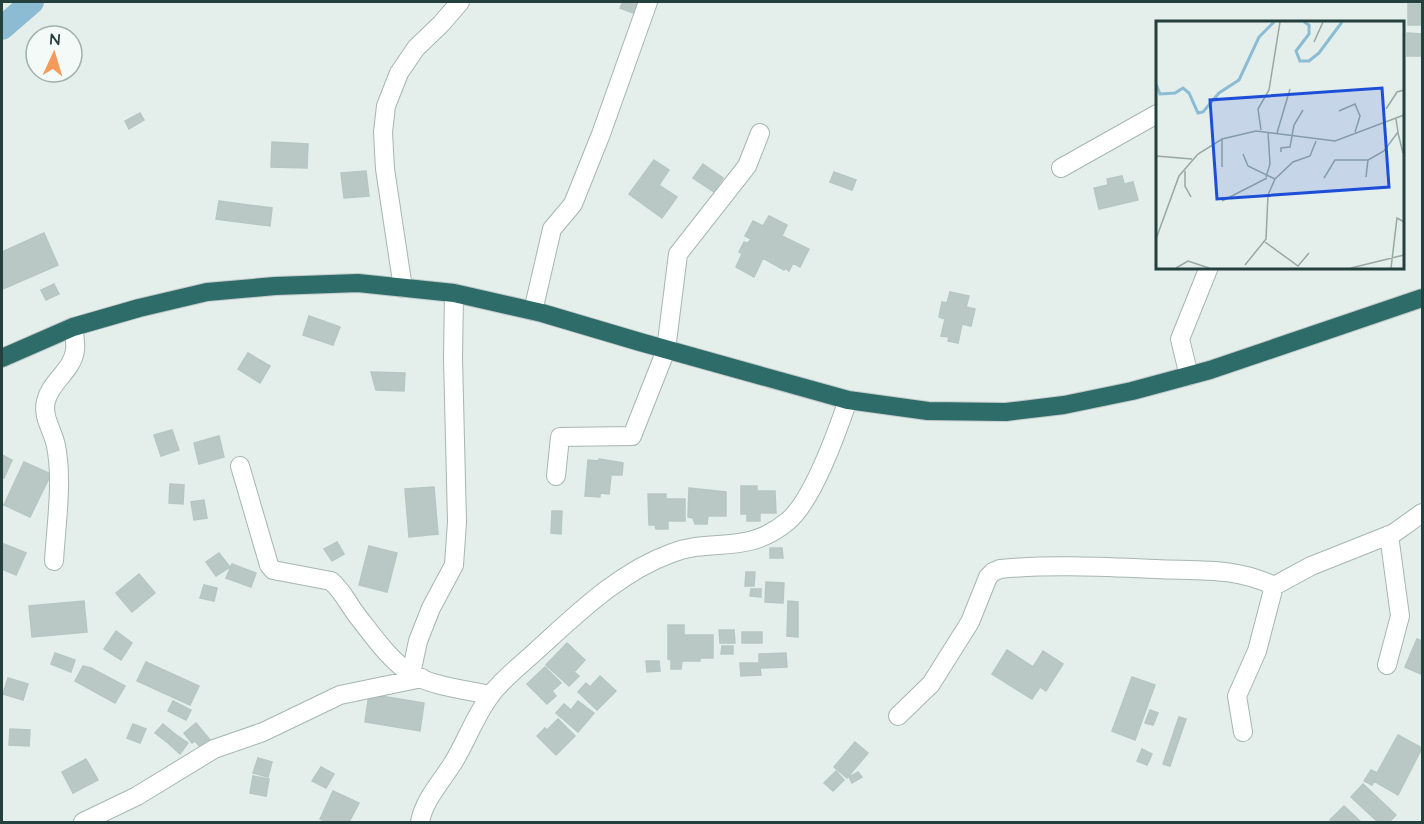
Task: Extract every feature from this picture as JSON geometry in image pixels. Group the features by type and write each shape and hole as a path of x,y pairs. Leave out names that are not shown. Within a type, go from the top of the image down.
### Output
{"highway":[{"path":"2,358 73,327 207,292 275,286 358,283 454,293 533,311 848,400 928,411 1006,412 1064,405 1189,376 1422,298"}],"street":[{"path":"403,288 385,169 383,132 386,106 399,73 416,48 460,2"},
{"path":"533,311 552,230 573,204 601,134 648,2"},
{"path":"1061,168 1156,115"},
{"path":"556,476 560,437 632,436 666,350 678,254 747,166 760,133"},
{"path":"1189,376 1180,339 1209,268"},
{"path":"417,676 418,641 431,608 454,565 457,522 453,358 454,293"},
{"path":"54,561 58,482 56,446 45,415 46,402 50,388 69,364 75,351 73,327"},
{"path":"420,822 427,802 464,746 490,695 577,614 644,564 686,549 735,545 765,538 790,520 806,497 830,452 848,400"},
{"path":"240,466 269,565 278,572 331,581 387,652 417,676 490,695"},
{"path":"1244,732 1237,696 1257,651 1274,586 1311,566 1389,535 1410,524 1422,513"},
{"path":"1387,665 1400,616 1389,535"},
{"path":"898,716 931,684 970,622 988,577 1000,569 1072,566 1230,571 1274,586"},
{"path":"83,822 137,796 214,749 262,732 340,695 417,676"}],"building":[{"path":"623,2 644,2 639,15 620,8"},
{"path":"1408,4 1422,4 1422,25 1408,25"},
{"path":"1407,33 1422,34 1422,56 1407,56"},
{"path":"140,113 144,120 129,129 125,121"},
{"path":"272,142 308,144 307,168 271,167"},
{"path":"654,160 669,170 659,185 677,197 662,218 629,194"},
{"path":"703,164 723,178 714,192 693,178"},
{"path":"366,171 369,196 344,198 341,173"},
{"path":"834,172 856,180 852,190 830,182"},
{"path":"1122,176 1124,184 1133,182 1138,200 1099,209 1094,188 1108,185 1107,179"},
{"path":"219,201 272,208 270,226 216,219"},
{"path":"769,216 787,225 782,236 809,249 800,267 793,263 789,271 763,258 754,277 736,267 742,254 739,252 744,242 748,243 751,239 745,236 753,221 763,226"},
{"path":"44,233 58,265 3,289 2,252"},
{"path":"54,284 59,294 46,300 41,290"},
{"path":"950,292 969,296 966,307 975,309 971,326 962,324 958,343 948,341 949,337 941,336 945,319 939,317 942,302 947,303"},
{"path":"309,316 340,327 333,345 303,335"},
{"path":"248,353 270,366 260,383 238,369"},
{"path":"371,372 405,373 404,391 376,390"},
{"path":"172,430 179,450 161,456 154,435"},
{"path":"219,436 224,457 199,464 194,443"},
{"path":"2,455 12,460 4,478 2,477"},
{"path":"599,459 623,463 622,475 611,475 609,494 600,493 600,497 585,496 588,460 599,461"},
{"path":"24,462 51,474 30,517 4,505"},
{"path":"170,484 184,485 183,504 169,503"},
{"path":"741,486 757,486 757,491 775,491 776,513 760,513 760,521 747,521 747,514 741,514"},
{"path":"434,487 438,534 409,537 405,489"},
{"path":"689,488 726,492 726,516 708,516 707,524 695,524 693,518 688,517"},
{"path":"648,494 666,494 666,499 685,499 685,521 668,521 668,529 656,529 655,525 649,525"},
{"path":"204,500 207,518 194,520 191,502"},
{"path":"552,511 562,511 561,534 551,533"},
{"path":"337,542 344,554 332,561 324,549"},
{"path":"4,544 26,553 16,575 2,569"},
{"path":"369,546 397,553 387,592 359,585"},
{"path":"770,548 782,548 783,558 770,558"},
{"path":"219,553 230,567 216,576 206,562"},
{"path":"232,564 256,573 251,587 226,578"},
{"path":"746,572 755,572 754,586 745,586"},
{"path":"139,574 155,593 132,612 116,593"},
{"path":"766,582 784,583 783,603 765,602"},
{"path":"204,585 217,588 214,601 200,598"},
{"path":"751,589 761,589 761,597 750,596"},
{"path":"84,601 87,632 32,637 29,606"},
{"path":"788,601 798,602 798,637 787,636"},
{"path":"668,625 684,625 684,635 713,635 713,658 682,661 681,669 671,669 671,660 668,659"},
{"path":"719,630 734,630 735,643 720,643"},
{"path":"116,631 132,643 121,660 104,649"},
{"path":"742,632 762,632 762,643 742,643"},
{"path":"1417,639 1422,641 1421,674 1405,667"},
{"path":"567,643 585,660 574,672 579,676 569,686 546,665"},
{"path":"722,646 733,646 733,654 721,654"},
{"path":"1007,650 1033,667 1043,651 1063,664 1046,691 1040,687 1032,699 992,674"},
{"path":"55,653 75,660 71,672 51,664"},
{"path":"786,653 787,667 760,668 761,675 741,676 740,663 759,663 759,654"},
{"path":"646,661 659,661 660,671 647,672"},
{"path":"146,662 199,686 190,705 137,681"},
{"path":"83,666 125,686 115,703 75,681"},
{"path":"545,667 561,683 552,691 556,696 547,704 527,684"},
{"path":"600,676 616,691 597,710 578,692 586,683 590,687"},
{"path":"1132,677 1155,685 1135,740 1112,731"},
{"path":"8,678 28,684 23,700 3,694"},
{"path":"369,694 424,703 420,731 365,722"},
{"path":"173,701 191,710 186,720 168,711"},
{"path":"578,701 594,713 578,732 556,713 564,704 571,710"},
{"path":"1150,710 1158,713 1153,725 1145,723"},
{"path":"1179,717 1186,719 1170,766 1163,764"},
{"path":"558,719 575,736 556,755 537,736"},
{"path":"196,723 210,740 201,748 195,741 192,743 184,733"},
{"path":"133,724 146,729 140,743 127,738"},
{"path":"163,724 175,734 168,743 155,733"},
{"path":"10,729 30,730 29,746 9,745"},
{"path":"175,734 188,743 180,754 168,743"},
{"path":"1398,735 1422,748 1398,795 1374,781 1372,785 1364,781 1371,770 1377,773"},
{"path":"855,742 868,753 847,778 834,767"},
{"path":"1142,749 1152,754 1147,765 1137,761"},
{"path":"258,758 272,762 268,777 253,773"},
{"path":"86,759 98,780 73,793 62,772"},
{"path":"321,767 334,774 326,788 312,781"},
{"path":"836,771 844,780 833,791 824,783"},
{"path":"858,772 862,777 852,783 849,777"},
{"path":"253,776 269,779 266,796 250,793"},
{"path":"1363,784 1396,815 1389,822 1378,822 1351,797"},
{"path":"333,791 359,803 349,822 328,822 320,819"},
{"path":"1344,806 1361,822 1333,822 1330,820"}],"waterway":[{"path":"2,28 32,2"}]}
